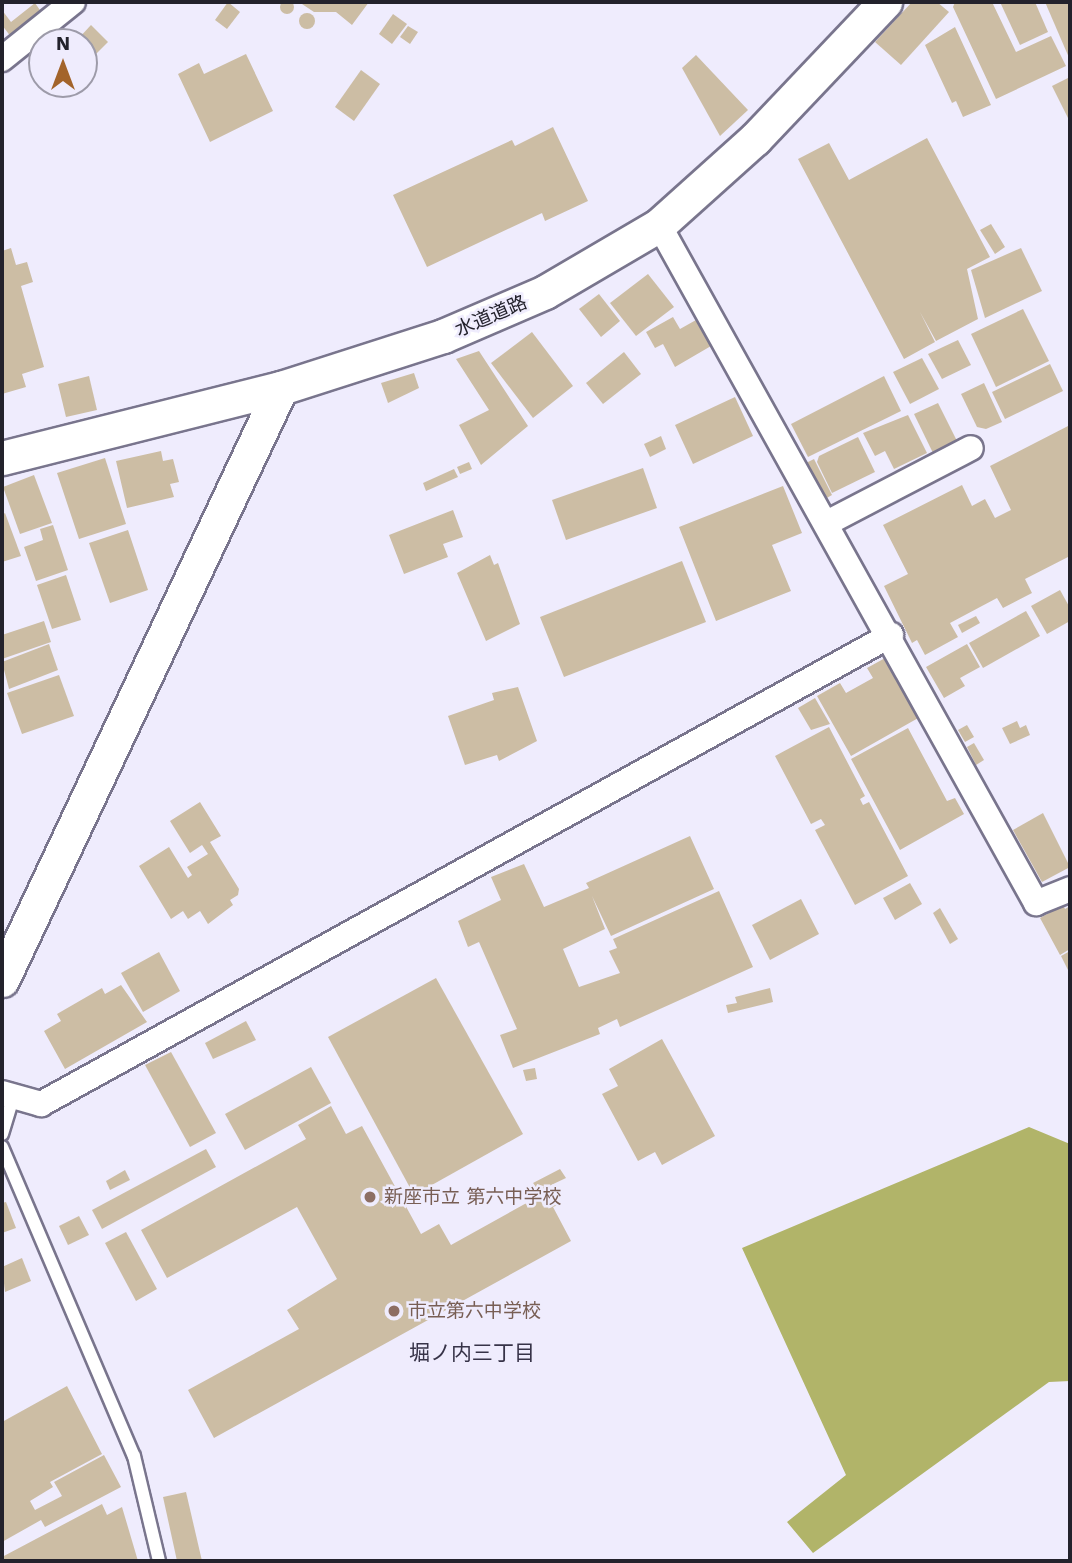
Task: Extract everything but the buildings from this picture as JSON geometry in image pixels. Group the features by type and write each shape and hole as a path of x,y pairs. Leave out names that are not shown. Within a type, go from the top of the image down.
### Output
{"street":[{"path":"2,59 73,2"},
{"name":"水道道路","path":"2,458 281,388 503,312 580,273 659,225 755,139 885,2"},
{"path":"659,225 891,635 1036,903 1070,889"},
{"path":"2,980 281,388"},
{"path":"827,523 971,448"},
{"path":"7,1096 41,1104 891,635"}],"lane":[{"path":"2,1134 7,1096"},
{"path":"2,1146 134,1456 159,1561"}],"green space":[{"path":"1029,1127 1070,1144 1070,1381 1049,1382 813,1553 787,1522 846,1475 742,1248"}],"place":[{"name":"新座市立 第六中学校","path":"370,1197"},
{"name":"市立第六中学校","path":"394,1311"}],"district":[{"name":"堀ノ内三丁目","path":"472,1353"}]}
